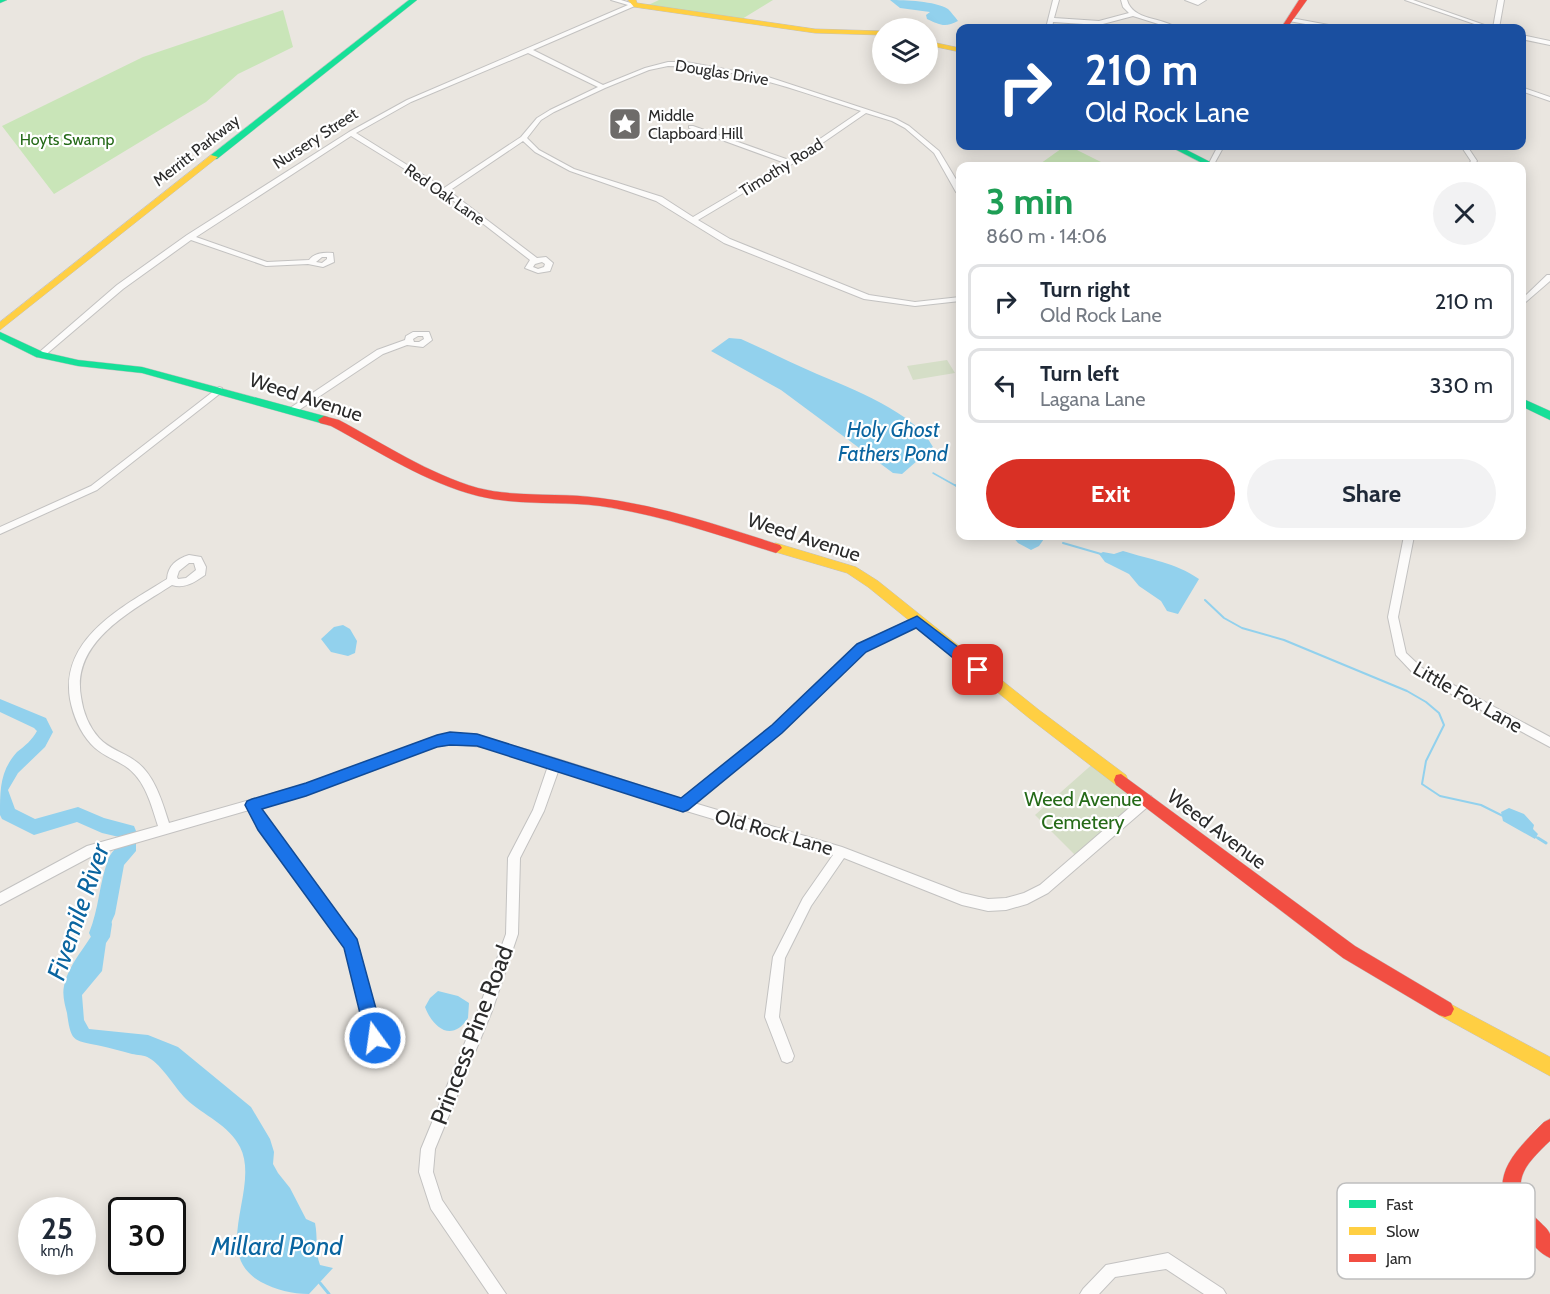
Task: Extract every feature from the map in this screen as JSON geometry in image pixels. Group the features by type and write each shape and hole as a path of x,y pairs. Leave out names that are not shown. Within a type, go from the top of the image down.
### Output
{"main road":[{"name":"Merritt Parkway","path":"0,316 287,87 401,0"},
{"name":"Merritt Parkway","path":"1,332 413,0"},
{"path":"1288,24 1303,0"},
{"path":"633,3 815,31 872,33"},
{"path":"938,45 956,49"},
{"path":"1181,150 1204,162"},
{"name":"Weed Avenue","path":"1,332 40,354 78,363 130,369 219,390 348,428 420,467 470,489 510,497 597,501 638,507 836,564 863,577 1147,800 1369,967 1550,1067"},
{"path":"1526,404 1550,416"},
{"path":"1511,1183 1515,1167 1550,1128"},
{"path":"1535,1230 1550,1248"}],"street":[{"path":"614,0 633,3"},
{"path":"1046,0 1056,1 1050,24"},
{"path":"1124,0 1127,10 1133,14 1166,24"},
{"path":"1188,0 1196,3 1203,0"},
{"path":"1408,0 1478,24"},
{"path":"1497,24 1500,0"},
{"name":"Nursery Street","path":"40,354 120,287 190,237 351,133 409,101 633,3"},
{"path":"1051,20 1099,23 1133,14"},
{"path":"1526,38 1550,43"},
{"path":"527,50 603,87"},
{"name":"Douglas Drive","path":"444,191 523,138 539,120 603,87 657,66 686,64 766,78 894,120 921,137 937,152 956,185"},
{"path":"1526,91 1550,99"},
{"name":"Timothy Road","path":"695,219 790,163 865,111"},
{"path":"691,127 790,163"},
{"name":"Red Oak Lane","path":"351,133 444,191 535,260"},
{"path":"523,138 537,151 572,170 659,198 727,241 867,297 915,304 956,299"},
{"path":"190,237 266,264 311,262"},
{"path":"1526,299 1550,277"},
{"path":"293,410 380,352 408,342"},
{"path":"0,531 94,488 219,390"},
{"name":"Little Fox Lane","path":"1408,540 1393,617 1401,655 1418,671 1550,742"},
{"path":"165,829 152,790 135,768 101,747 86,730 74,696 73,676 82,650 97,632 114,618 173,580"},
{"path":"683,805 777,729 861,648 917,621"},
{"name":"Old Rock Lane","path":"0,899 92,850 120,840 306,789 437,741 450,739 477,740 555,763 683,805 842,852 962,899 988,905 1006,904 1027,898 1044,889 1147,800"},
{"name":"Princess Pine Road","path":"498,1294 436,1204 426,1172 428,1149 484,1011 512,934 514,858 538,811 555,763"},
{"path":"252,805 263,825 352,945 375,1038"},
{"path":"787,1056 772,1017 779,957 807,902 842,852"},
{"path":"1088,1294 1111,1269 1168,1261 1218,1294"}],"green space":[{"path":"659,0 773,0 742,19 644,7"},
{"name":"Hoyts Swamp","path":"283,10 293,47 238,74 206,102 54,194 2,126 143,57"},
{"path":"1059,150 1077,150 1101,162 1043,162"},
{"path":"947,360 955,373 913,380 907,366"},
{"name":"Weed Avenue Cemetery","path":"1096,761 1143,797 1076,856 1035,815"}],"water":[{"path":"890,0 936,4 948,9 958,21 946,25 939,24 938,18 927,18 926,15 930,12 900,8"},
{"name":"Holy Ghost Fathers Pond","path":"729,338 741,339 881,403 912,423 933,447 902,474 893,473 781,390 711,351"},
{"path":"1015,540 1043,540 1039,546 1031,550"},
{"path":"1123,551 1171,565 1199,579 1178,614 1167,611 1161,601 1139,586 1129,574 1105,562 1099,554 1103,552 1114,554"},
{"path":"343,625 350,629 357,641 355,653 348,656 331,652 321,639 334,627"},
{"path":"1509,808 1524,814 1534,825 1533,829 1538,834 1535,839 1503,821 1501,812"},
{"name":"Millard Pond","path":"109,913 112,924 110,937 106,943 102,971 82,995 84,1020 89,1029 148,1035 178,1047 251,1107 270,1139 274,1152 273,1164 290,1188 306,1219 315,1223 320,1265 333,1268 309,1294 272,1287 261,1282 246,1270 239,1254 237,1237 245,1181 245,1163 240,1147 229,1132 186,1099 154,1061 143,1056 79,1041 72,1035 63,993 67,976 102,915"},
{"path":"438,991 458,996 469,1003 468,1018 456,1030 444,1030 428,1015 425,1007"}],"waterway":[{"path":"933,473 956,486"},
{"path":"1063,543 1101,554"},
{"path":"1205,600 1224,618 1242,628 1284,640 1407,691 1426,702 1439,713 1444,725 1426,761 1422,784 1440,796 1481,805 1503,816"},
{"name":"Fivemile River","path":"0,705 40,723 44,728"},
{"name":"Fivemile River","path":"45,732 40,742 12,768 0,790 8,814 34,827 78,814 102,825 128,831 127,851 116,861 106,914 98,933"},
{"path":"1536,837 1541,840"},
{"path":"1538,838 1546,843"},
{"name":"Fivemile River","path":"320,1283 329,1294"}],"traffic: fast":[{"path":"214,157 413,0"},
{"path":"1181,150 1206,162"},
{"path":"0,335 40,355 78,363 142,370 324,420"},
{"path":"1526,404 1550,416"}],"traffic: slow":[{"path":"632,0 634,5 815,31 872,33"},
{"path":"938,45 956,49"},
{"path":"0,327 214,157"},
{"path":"776,548 851,570 873,584 1034,714 1121,780"},
{"path":"1445,1009 1550,1067"}],"traffic: jam":[{"path":"1287,24 1303,0"},
{"path":"324,420 335,423 424,471 478,492 508,497 585,500 645,510 776,548"},
{"path":"1121,780 1349,952 1445,1009"},
{"path":"1511,1183 1518,1162 1550,1128"},
{"path":"1535,1232 1550,1248"}],"place":[{"name":"Middle Clapboard Hill","path":"625,124"}],"route":[{"path":"375,1038 352,945 263,825 252,805 306,789 437,741 450,739 477,740 683,805 777,729 861,648 917,621 978,670"}]}
